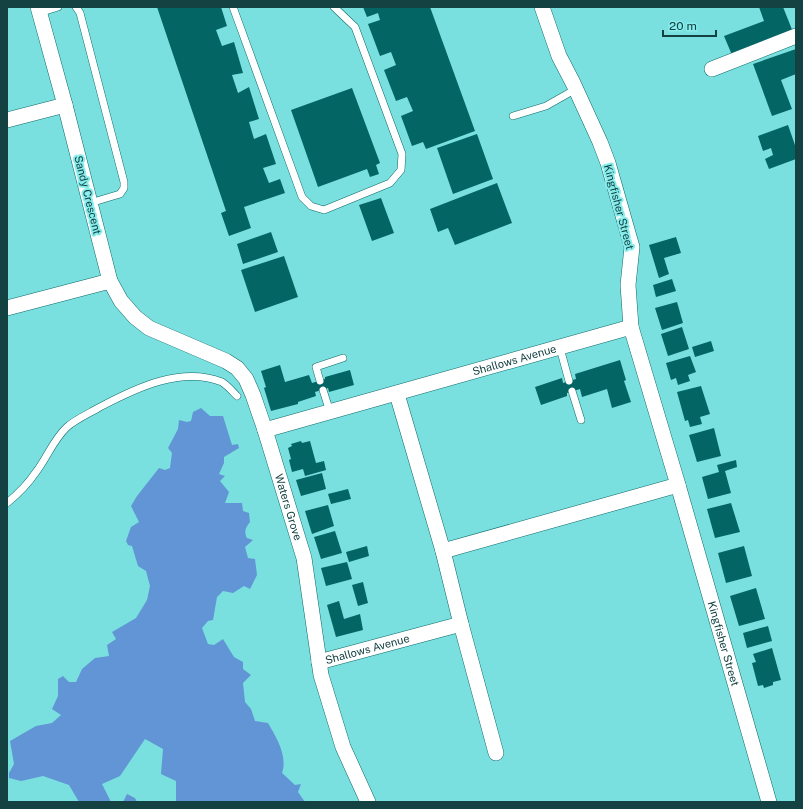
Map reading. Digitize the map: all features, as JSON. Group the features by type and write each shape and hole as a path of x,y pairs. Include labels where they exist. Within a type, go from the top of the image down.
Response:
{"street":[{"name":"Kingfisher Street","path":"542,7 558,56 576,89 600,142 608,164 632,247 628,285 632,327 769,802"},
{"name":"Sandy Crescent","path":"38,10 65,105 110,281"},
{"path":"712,69 796,36"},
{"path":"7,120 65,105"},
{"path":"7,308 110,281"},
{"name":"Waters Grove","path":"110,281 121,301 149,328 226,361 237,368 246,379 265,430 304,558 321,675 343,747 368,802"},
{"name":"Shallows Avenue","path":"265,430 632,327"},
{"path":"397,394 443,551 496,753"},
{"path":"443,551 678,485"},
{"name":"Shallows Avenue","path":"319,662 461,624"}],"lane":[{"path":"38,10 58,7"},
{"path":"76,7 80,13 124,182 124,188 120,194 90,203"},
{"path":"233,7 302,197 311,206 324,210 390,183 401,170 402,154 355,27 334,7"},
{"path":"513,116 546,106 576,89"},
{"path":"560,348 569,381"},
{"path":"320,380 316,367 343,358"},
{"path":"7,503 20,492 36,472 48,451 67,427 94,410 126,393 152,384 180,377 205,378 223,383 237,396"},
{"path":"323,390 330,412"},
{"path":"572,391 581,420"}],"water":[{"path":"201,408 210,416 223,416 232,445 238,444 239,448 224,457 224,463 219,474 225,476 220,481 229,492 225,503 242,503 243,511 249,513 250,522 245,532 247,538 253,540 245,547 248,558 255,559 257,575 250,589 244,586 233,593 223,591 217,597 213,620 208,621 202,628 208,644 214,645 223,639 234,657 243,662 243,669 251,675 243,683 245,702 251,709 255,721 268,723 278,740 282,753 282,773 295,785 301,784 298,792 305,802 176,802 176,781 161,774 163,749 145,739 120,776 102,784 111,802 79,802 69,785 43,776 21,781 9,778 9,773 14,764 10,741 36,726 52,723 61,715 52,709 58,696 58,679 63,676 69,682 76,682 82,669 95,658 109,656 107,645 116,639 112,632 136,618 147,600 150,586 146,571 138,566 132,546 128,545 126,541 131,527 139,522 131,506 159,468 165,470 170,468 172,453 168,448 178,429 179,420 187,422 191,421 193,412"},
{"path":"127,794 135,798 137,802 123,802"}],"building":[{"path":"157,7 221,7 227,26 216,30 222,46 234,42 243,73 232,75 238,93 249,87 259,119 249,122 254,139 266,134 276,164 263,168 269,183 280,179 285,193 244,207 251,228 229,236 221,213 226,211"},
{"path":"363,7 430,7 475,131 426,149 423,142 412,146 401,116 413,111 407,97 396,101 384,70 396,65 391,52 380,56 368,24 380,20 378,13 367,17"},
{"path":"759,7 783,7 793,32 732,55 724,36 764,21"},
{"path":"796,49 796,74 781,80 792,109 772,116 753,64"},
{"path":"352,88 380,163 376,165 379,174 370,177 367,169 318,187 291,110"},
{"path":"788,125 796,148 796,159 769,169 765,159 773,155 771,148 763,151 758,136"},
{"path":"477,134 493,179 453,194 437,148"},
{"path":"497,183 512,223 455,245 448,228 438,232 430,209"},
{"path":"381,198 394,233 372,241 359,205"},
{"path":"271,232 278,252 243,264 237,244"},
{"path":"676,237 681,253 664,258 669,274 659,278 649,245"},
{"path":"284,256 298,297 255,312 241,270"},
{"path":"672,279 676,291 656,297 653,285"},
{"path":"677,302 683,323 662,330 655,308"},
{"path":"682,327 689,349 668,356 661,334"},
{"path":"711,341 714,351 695,357 692,347"},
{"path":"690,356 696,372 688,375 690,381 678,385 676,378 671,380 666,363"},
{"path":"620,360 626,380 624,381 631,402 612,408 607,389 582,397 580,389 567,393 567,396 541,405 535,387 562,378 563,383 576,379 575,374"},
{"path":"280,365 285,382 309,375 312,383 325,379 325,377 350,370 354,385 329,392 328,388 315,392 316,396 298,402 298,404 271,411 264,388 266,387 261,371"},
{"path":"701,386 710,414 700,417 702,424 690,427 688,420 685,421 677,392"},
{"path":"714,428 721,456 697,462 689,435"},
{"path":"301,441 302,443 310,441 316,463 324,461 326,470 305,476 303,469 292,472 288,448 292,446 291,444"},
{"path":"736,460 737,467 725,471 731,493 708,499 702,477 719,472 717,465"},
{"path":"322,473 326,489 301,496 296,480"},
{"path":"348,489 351,499 331,504 328,494"},
{"path":"731,503 740,532 715,538 707,509"},
{"path":"328,505 334,526 312,534 305,511"},
{"path":"335,531 342,553 321,559 314,537"},
{"path":"367,546 369,556 349,562 346,552"},
{"path":"744,546 752,576 726,583 718,553"},
{"path":"347,562 352,579 326,586 321,568"},
{"path":"363,582 368,603 358,606 352,585"},
{"path":"756,588 765,619 739,626 730,596"},
{"path":"339,601 344,619 360,614 363,630 336,637 327,605"},
{"path":"768,626 772,641 747,648 743,633"},
{"path":"772,648 781,680 773,682 773,685 764,688 763,685 758,686 752,663 756,662 753,654"}]}
